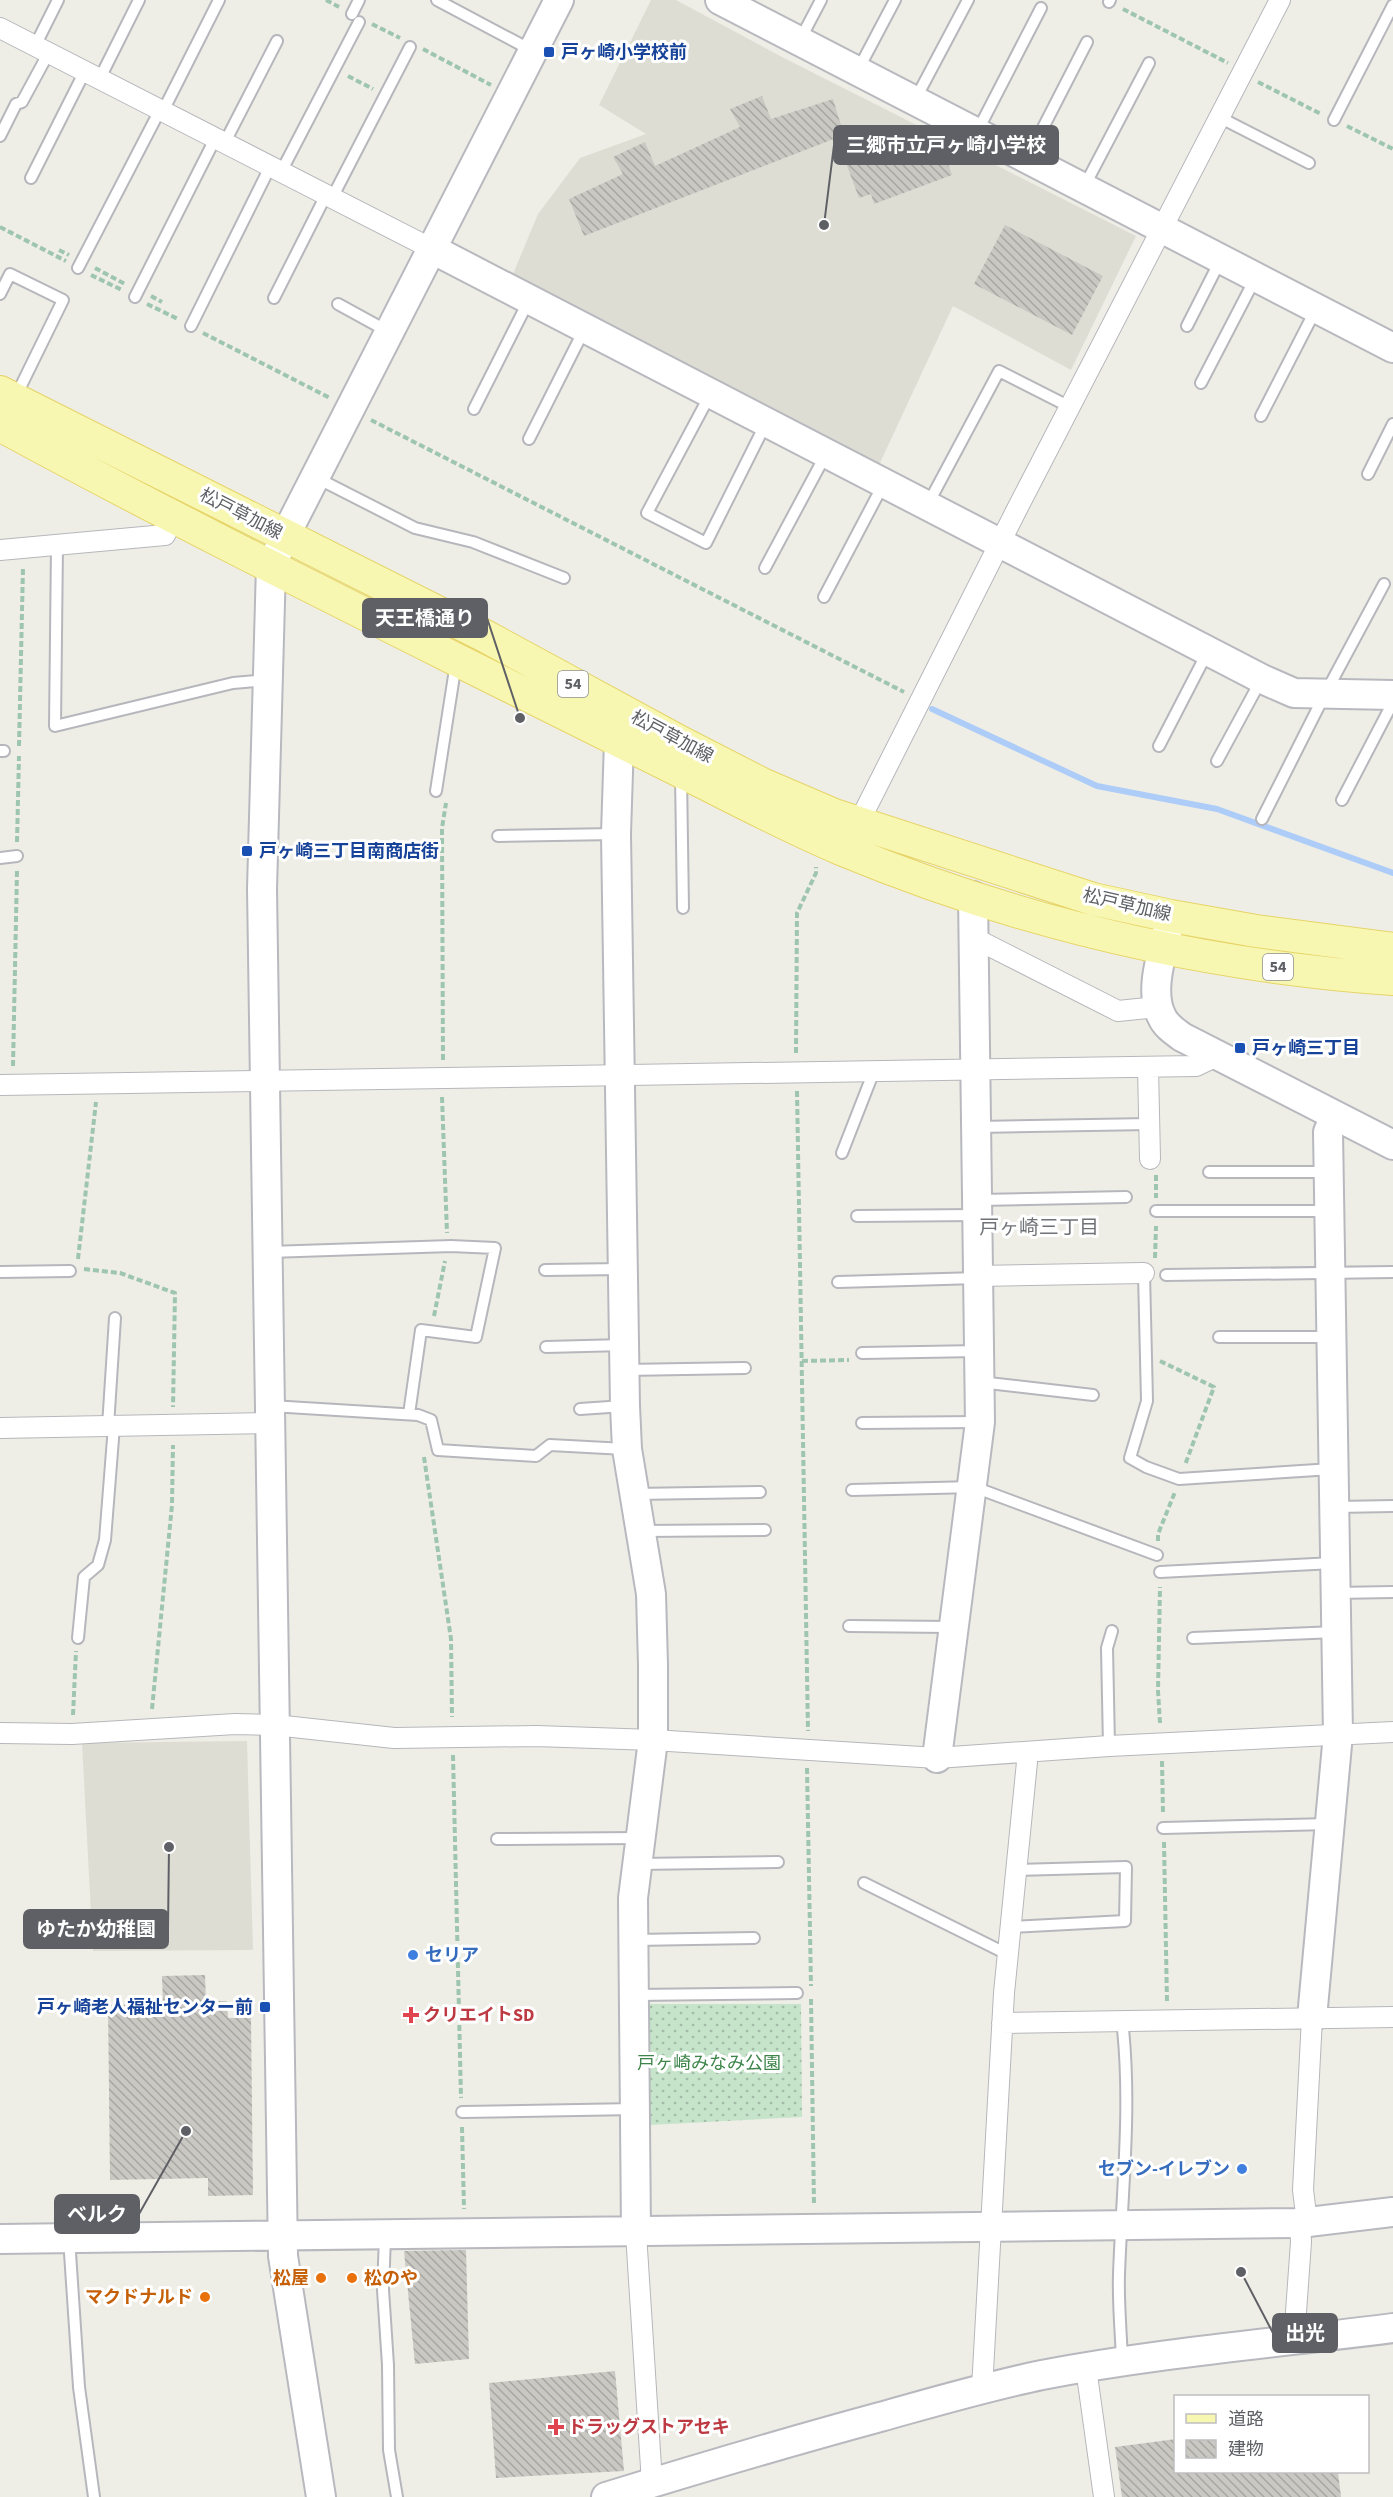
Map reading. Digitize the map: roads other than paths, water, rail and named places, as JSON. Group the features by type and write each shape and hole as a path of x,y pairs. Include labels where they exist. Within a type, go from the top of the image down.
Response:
{"main road":[{"name":"松戸草加線","path":"5,405 174,517 681,772 851,837 973,896 1068,926 1164,949 1257,965 1393,979"},
{"name":"松戸草加線","path":"5,405 285,536 485,636 682,744 764,785 851,837 1093,899 1171,916 1256,931 1393,949"}],"street":[{"path":"321,2497 283,2256 262,889 266,680 271,566 560,0"},
{"path":"720,0 749,10 800,40 1316,309 1391,343"},
{"path":"851,837 1000,541 1219,117 1237,70 1280,0"},
{"path":"0,28 1000,541 1262,679 1294,693 1393,695"},
{"path":"0,550 165,535 174,517"},
{"path":"619,741 616,834 625,1406 627,1449 651,1594 653,1740 633,1898 636,2232 656,2487"},
{"path":"937,1758 974,1487 980,1422 973,896"},
{"path":"1171,916 1158,985 1157,1007 1163,1019 1176,1032 1217,1056 1393,1145"},
{"path":"972,937 1118,1011 1157,1007"},
{"path":"6,1079 99,1084 1148,1067 1196,1066 1217,1056"},
{"path":"1148,1067 1150,1159"},
{"path":"1294,2340 1303,2222 1312,2018 1338,1734 1328,1172 1328,1132 1335,1116"},
{"path":"978,1277 1144,1273"},
{"path":"0,1428 173,1425 271,1415"},
{"path":"0,1733 72,1734 235,1724 275,1725 394,1738 536,1736 653,1740 937,1758 1109,1746 1393,1732"},
{"path":"982,2389 1002,2023 1009,1928 1028,1752"},
{"path":"1002,2023 1393,2017"},
{"path":"0,2239 1303,2222 1393,2212"},
{"path":"606,2497 656,2487 690,2469 982,2389 1122,2362 1393,2328"},
{"path":"1086,2368 1104,2497"}],"lane":[{"path":"0,136 16,104 22,102 58,0"},
{"path":"31,178 139,0"},
{"path":"80,264 219,0"},
{"path":"191,326 275,169 334,69 356,18 359,0"},
{"path":"437,0 533,52"},
{"path":"800,40 821,0"},
{"path":"858,70 895,0"},
{"path":"915,100 968,0"},
{"path":"1334,120 1393,5"},
{"path":"976,132 1041,8"},
{"path":"137,294 219,141 277,41"},
{"path":"1028,158 1087,42"},
{"path":"274,298 410,47"},
{"path":"1084,187 1149,63"},
{"path":"1219,117 1309,163"},
{"path":"1187,326 1221,259"},
{"path":"0,294 10,274 63,300 5,405"},
{"path":"1201,383 1256,277"},
{"path":"474,409 529,300"},
{"path":"338,304 389,333"},
{"path":"1262,416 1316,309"},
{"path":"529,439 585,328"},
{"path":"928,505 999,372 1070,407"},
{"path":"711,393 647,513 706,543 766,422"},
{"path":"1368,474 1393,424"},
{"path":"765,568 826,453"},
{"path":"315,477 415,528 473,542 564,578"},
{"path":"824,597 885,483"},
{"path":"57,545 55,726 233,683 266,680"},
{"path":"1262,819 1384,584"},
{"path":"1159,746 1208,650"},
{"path":"435,791 457,660"},
{"path":"1217,761 1262,679"},
{"path":"1342,800 1393,702"},
{"path":"681,772 683,908"},
{"path":"498,836 616,834"},
{"path":"0,858 17,856"},
{"path":"842,1153 874,1071"},
{"path":"975,1127 1150,1124"},
{"path":"1209,1172 1328,1172"},
{"path":"857,1216 1126,1197"},
{"path":"1156,1211 1329,1211"},
{"path":"268,1252 451,1246 495,1248 476,1337 421,1330 408,1414"},
{"path":"545,1270 623,1269"},
{"path":"0,1272 70,1271"},
{"path":"1166,1275 1393,1272"},
{"path":"1144,1273 1147,1401 1130,1458 1146,1467 1179,1479 1333,1469"},
{"path":"838,1282 978,1277"},
{"path":"78,1638 84,1576 98,1565 105,1540 115,1318"},
{"path":"1219,1337 1331,1337"},
{"path":"546,1347 624,1358 745,1368"},
{"path":"862,1353 978,1351"},
{"path":"979,1382 1093,1395"},
{"path":"580,1409 625,1406"},
{"path":"271,1415 418,1414 431,1420 438,1450 536,1456 550,1446 627,1449"},
{"path":"862,1423 980,1422"},
{"path":"852,1490 974,1487 1157,1555"},
{"path":"635,1494 760,1492"},
{"path":"1333,1507 1393,1506"},
{"path":"640,1531 765,1530"},
{"path":"1160,1572 1334,1563"},
{"path":"1335,1593 1393,1592"},
{"path":"849,1626 954,1628"},
{"path":"1109,1746 1107,1648 1112,1631"},
{"path":"1193,1638 1336,1632"},
{"path":"1163,1828 1330,1824"},
{"path":"497,1839 778,1862"},
{"path":"1009,1928 1125,1921 1126,1867 1015,1870"},
{"path":"864,1883 1007,1954"},
{"path":"633,1940 754,1938"},
{"path":"634,1995 797,1993"},
{"path":"1122,2020 1125,2080 1119,2276 1122,2362"},
{"path":"462,2112 635,2109"},
{"path":"385,2233 383,2290 388,2365 389,2450 397,2497"},
{"path":"69,2238 79,2387 93,2497"}],"waterway":[{"path":"932,709 1097,786 1217,809 1393,873"}],"place":[{"name":"戸ヶ崎小学校前","path":"549,52"},
{"name":"三郷市立戸ヶ崎小学校","path":"824,225"},
{"name":"天王橋通り","path":"520,718"},
{"name":"戸ヶ崎三丁目南商店街","path":"247,851"},
{"name":"戸ヶ崎三丁目","path":"1240,1048"},
{"name":"ゆたか幼稚園","path":"169,1847"},
{"name":"セリア","path":"413,1955"},
{"name":"戸ヶ崎老人福祉センター前","path":"265,2007"},
{"name":"クリエイトSD","path":"411,2015"},
{"name":"ベルク","path":"186,2131"},
{"name":"セブン-イレブン","path":"1242,2169"},
{"name":"出光","path":"1241,2272"},
{"name":"松屋","path":"321,2278"},
{"name":"松のや","path":"352,2278"},
{"name":"マクドナルド","path":"205,2297"},
{"name":"ドラッグストアセキ","path":"556,2427"}],"district":[{"name":"戸ヶ崎三丁目","path":"1039,1228"}],"park label":[{"name":"戸ヶ崎みなみ公園","path":"709,2063"}]}
